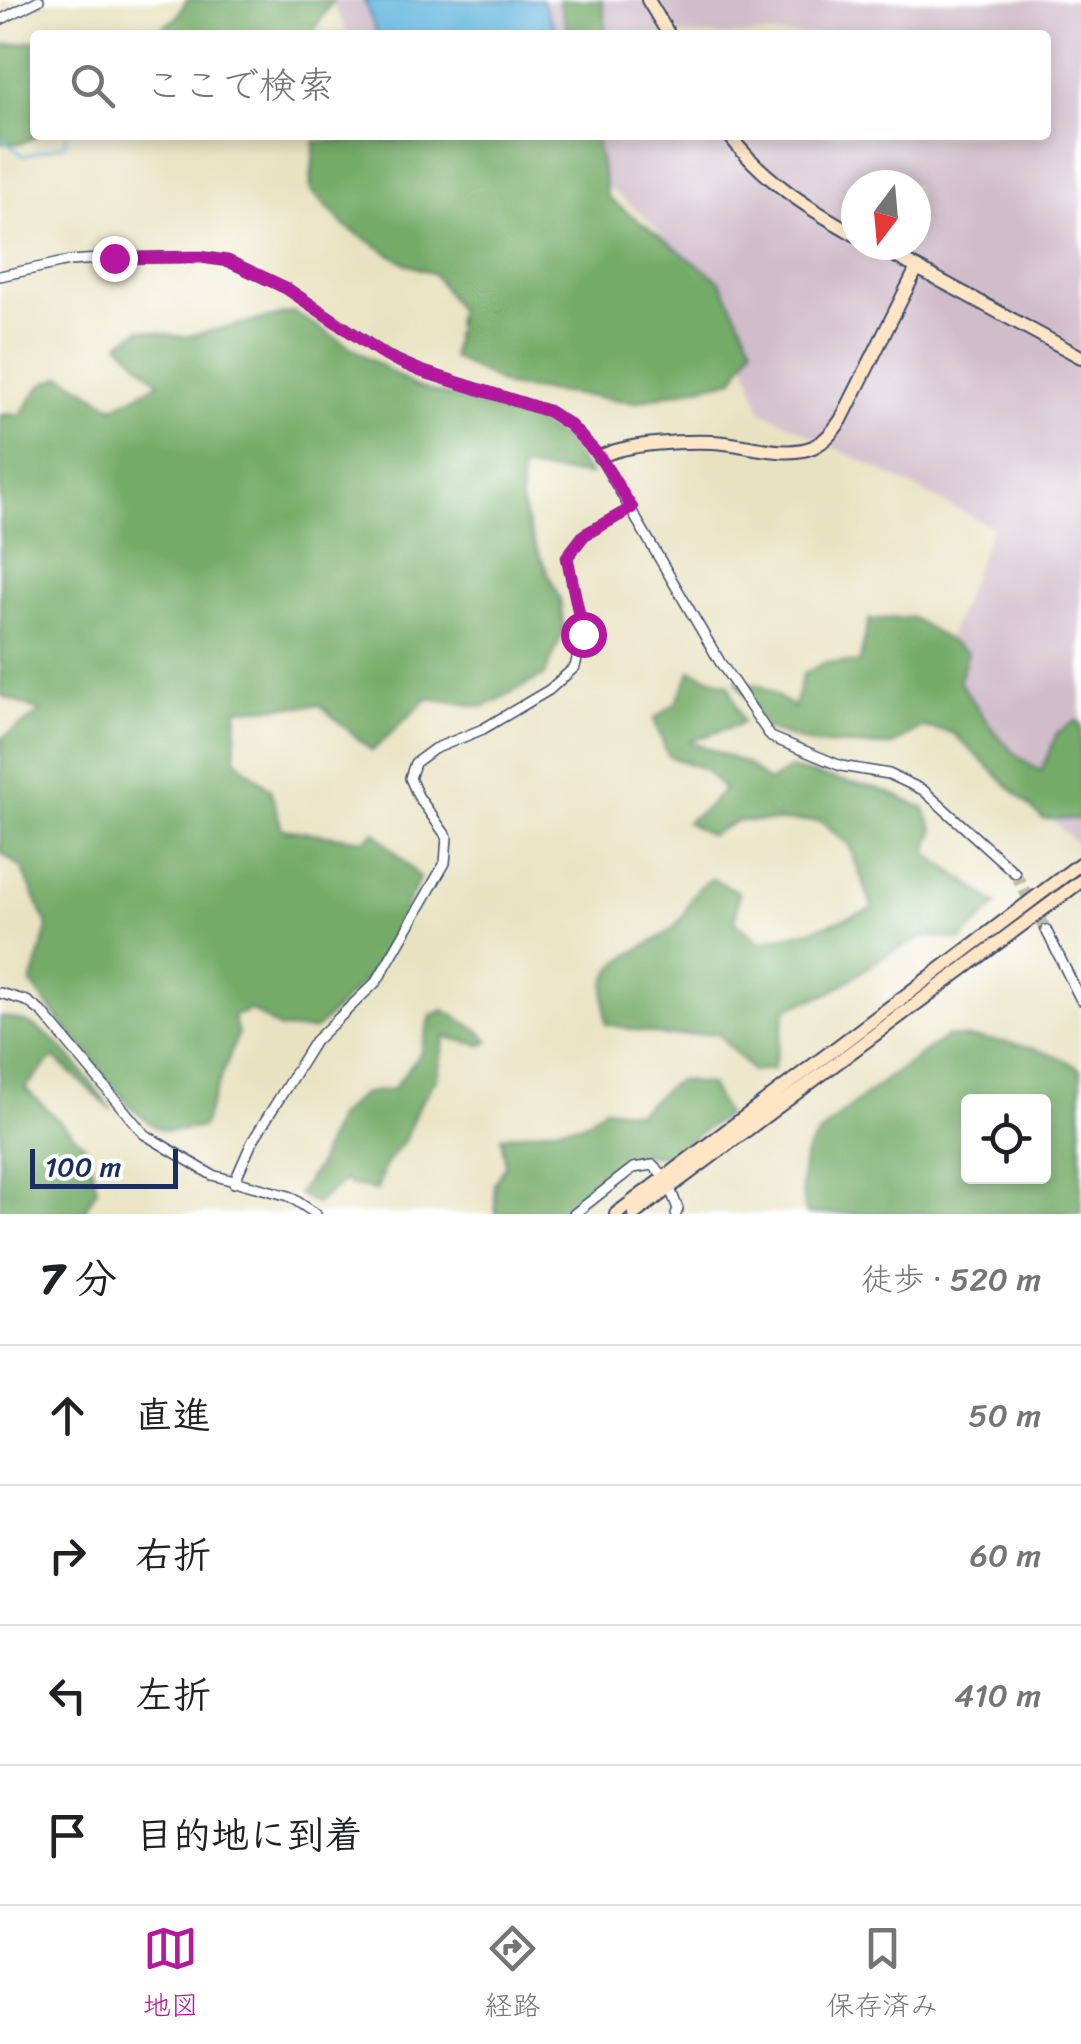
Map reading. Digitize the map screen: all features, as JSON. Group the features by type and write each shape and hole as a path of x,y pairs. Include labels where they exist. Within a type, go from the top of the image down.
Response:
{"street":[{"path":"0,20 39,0"},
{"path":"648,0 665,30"},
{"path":"734,140 783,190 841,226"},
{"path":"0,276 69,261 114,258 200,257 228,261 286,288 386,356 548,411 570,425 600,457 720,662 771,738 841,766 889,774 923,790 1015,874"},
{"path":"902,260 1081,358"},
{"path":"600,457 615,449 712,442 782,450 810,448 828,437 840,420 917,268"},
{"path":"234,1183 252,1142 315,1042 377,982 445,863 447,837 410,778 414,762 434,749 482,730 549,690 575,667 583,634 567,557 584,535 632,508"},
{"path":"634,1214 667,1182 1081,863"},
{"path":"616,1214 667,1182 1081,881"},
{"path":"1046,930 1081,1000"},
{"path":"0,993 27,1001 43,1012 73,1053 144,1134 212,1176 289,1196 316,1214"},
{"path":"574,1214 633,1168 653,1165 667,1182 678,1210 676,1214"}],"shaded area":[{"path":"330,0 1081,0 1081,839 1075,843 927,691 992,527 761,410 723,294 643,216 552,140 1051,140 1051,30 346,30"}],"green space":[{"path":"187,0 333,0 314,30 158,30 176,18"},
{"path":"559,0 602,0 606,30 567,30"},
{"path":"30,42 30,139 20,144 0,143 0,46"},
{"path":"596,140 608,198 720,281 753,346 734,379 635,402 507,386 452,357 458,310 434,274 405,263 346,227 310,189 315,141"},
{"path":"294,312 414,386 526,418 563,438 590,475 521,469 521,503 534,543 560,599 564,630 545,675 484,707 428,698 372,751 320,705 237,709 235,759 270,789 282,829 364,840 375,832 420,878 373,972 315,1030 280,1029 251,1010 233,1016 238,1034 202,1127 167,1131 148,1122 113,1088 31,984 48,927 22,868 0,852 1,739 41,712 0,695 0,415 21,414 42,384 63,376 114,407 159,383 119,343 141,329 184,337"},
{"path":"911,617 968,653 959,681 995,732 1028,763 1041,771 1057,733 1076,721 1081,723 1081,819 1043,819 953,733 923,727 891,746 812,744 767,729 736,681 761,686 794,707 803,674 826,662 859,663 869,620"},
{"path":"691,671 729,685 743,723 690,741 747,764 768,782 790,769 883,790 924,808 934,830 927,853 997,905 961,940 926,936 884,956 830,993 787,1008 773,1069 752,1071 717,1033 667,1036 606,1024 604,990 609,974 625,958 675,926 693,895 712,879 739,892 735,922 760,942 873,909 849,845 820,821 737,821 710,835 686,822 724,790 704,769 668,756 654,719 676,703"},
{"path":"444,1010 489,1041 481,1045 445,1037 437,1077 417,1109 404,1141 385,1165 377,1190 350,1185 346,1179 316,1204 298,1194 317,1167 336,1118 362,1094 393,1089 420,1054 431,1016"},
{"path":"0,1017 35,1027 50,1038 112,1110 54,1057 25,1088 86,1147 97,1188 83,1214 0,1214"},
{"path":"948,1036 1033,1048 1081,1069 1081,1214 806,1214 802,1175 807,1152 829,1125"},
{"path":"677,1080 710,1085 726,1115 666,1156 639,1154 618,1165 583,1199 559,1214 496,1214 494,1184 506,1165 501,1137 585,1123 604,1108 638,1112"}],"water":[{"path":"364,0 542,0 556,30 375,30"}],"waterway":[{"path":"0,138 24,156 65,144 65,140"}],"tunnel":[{"path":"1015,873 1046,930"}],"route":[{"path":"114,258 200,257 228,261 286,288 386,356 548,411 570,425 600,457 632,508 584,535 567,557 583,634"}]}
